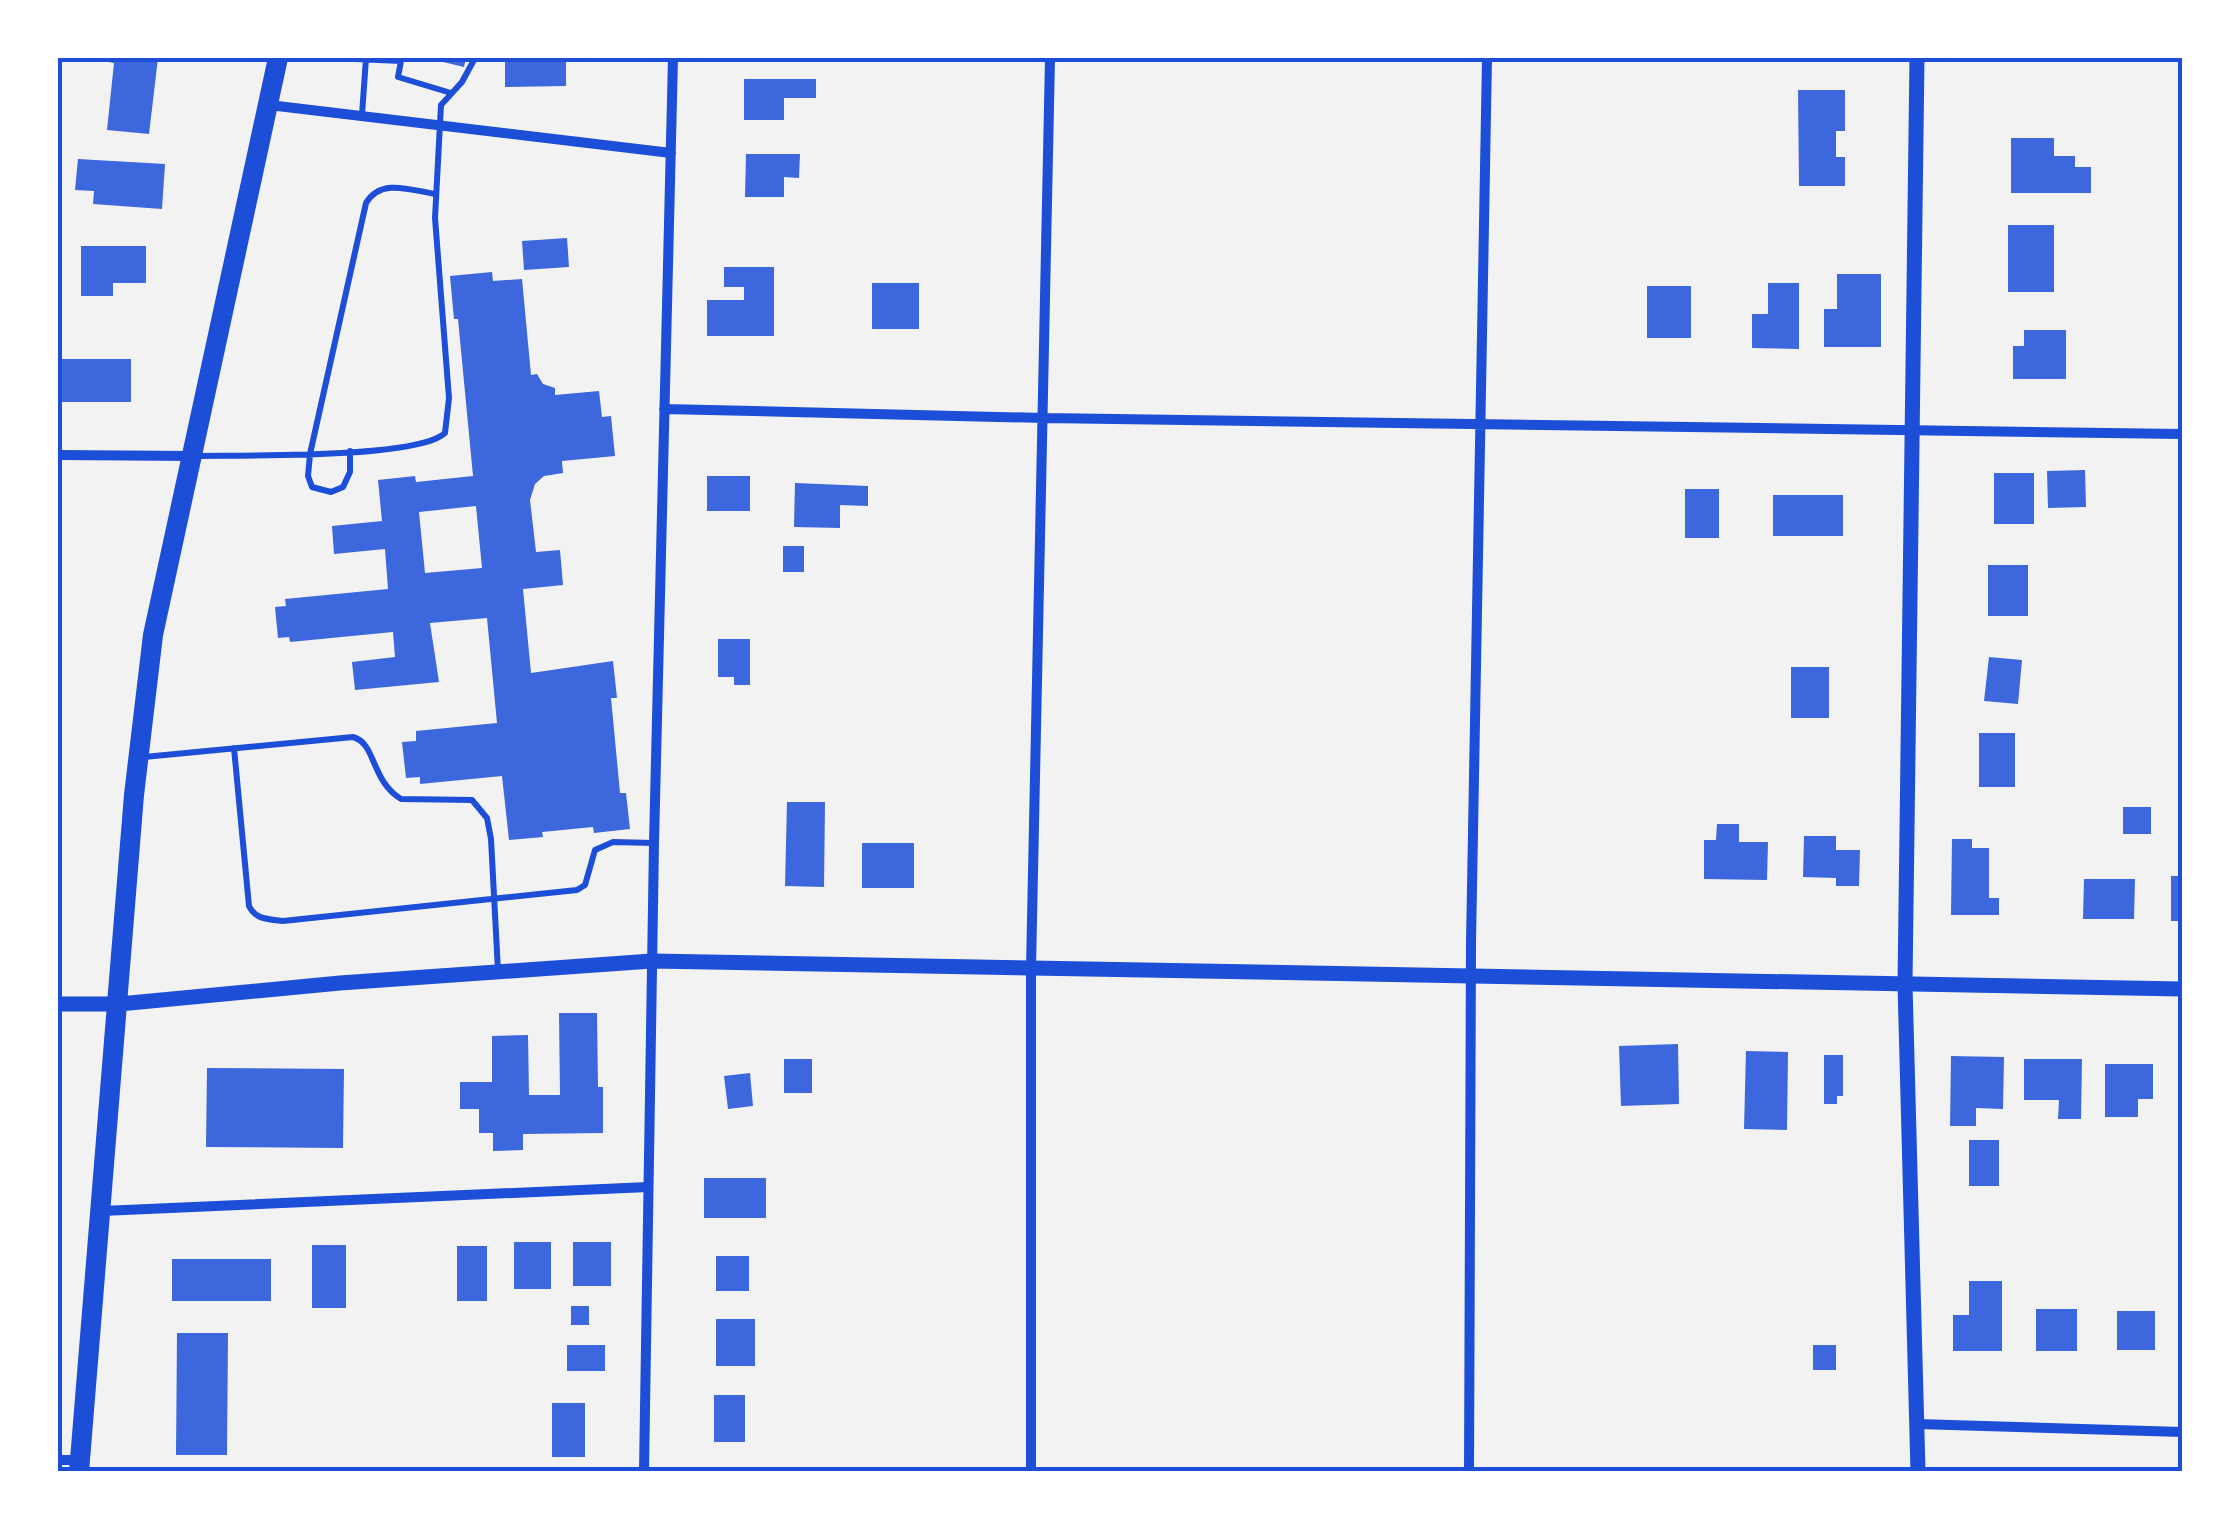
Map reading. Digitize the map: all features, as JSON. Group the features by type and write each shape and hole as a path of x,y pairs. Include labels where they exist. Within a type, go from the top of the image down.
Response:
{"main road":[{"path":"80,1466 138,758 153,635 278,58"}],"street":[{"path":"644,1472 672,58"},
{"path":"1030,1472 1032,968 1050,58"},
{"path":"1468,1472 1470,974 1487,58"},
{"path":"1917,58 1905,984 1918,1472"},
{"path":"268,104 671,153"},
{"path":"664,409 2182,434"},
{"path":"58,455 193,456"},
{"path":"58,1004 118,1004 652,960 2182,989"},
{"path":"102,1211 648,1187"},
{"path":"1917,1424 2182,1432"},
{"path":"58,1460 80,1466"}],"lane":[{"path":"332,58 402,59 398,76 451,94"},
{"path":"362,117 365,58"},
{"path":"193,456 361,450 432,442 445,433 448,398 435,194 441,104 462,82 475,58"},
{"path":"350,451 348,479 343,487 331,492 312,487 308,476 310,454 366,203 372,193 385,187 435,194"},
{"path":"138,758 354,737 368,746 380,782 401,800 472,800 488,818 498,971"},
{"path":"234,748 249,906 259,918 282,921 577,890 585,885 595,850 603,845 654,842"}],"building":[{"path":"86,58 158,58 149,134 107,130 114,63"},
{"path":"426,58 466,58 464,67"},
{"path":"505,58 566,58 566,86 505,87"},
{"path":"744,79 816,79 816,98 784,98 784,120 744,120"},
{"path":"1798,90 1845,90 1845,131 1836,131 1836,157 1845,157 1845,186 1799,186"},
{"path":"2011,138 2054,138 2054,156 2075,156 2075,167 2091,167 2091,193 2011,193"},
{"path":"746,154 800,154 799,178 784,177 784,197 745,197"},
{"path":"78,159 165,164 162,209 93,204 94,191 75,190"},
{"path":"2008,225 2054,225 2054,292 2008,292"},
{"path":"567,238 569,267 524,270 522,241"},
{"path":"81,246 146,246 146,283 113,283 113,296 81,296"},
{"path":"724,267 774,267 774,336 707,336 707,300 744,300 744,287 724,287"},
{"path":"492,272 493,281 522,279 531,375 537,374 543,384 555,388 555,395 599,391 602,417 611,416 615,456 562,461 563,473 544,476 535,484 530,500 536,552 560,550 563,585 523,589 531,673 613,661 617,698 611,698 620,793 626,793 630,829 594,833 593,827 509,840 502,776 420,784 420,777 406,778 402,742 416,741 416,731 497,723 487,618 430,623 439,682 355,690 352,662 395,657 393,632 290,642 289,637 278,638 275,607 286,606 285,599 388,589 385,549 334,554 332,526 382,521 378,480 415,476 416,482 473,476 458,319 454,319 450,276","holes":["476,506 482,568 425,573 419,512"]},
{"path":"1837,274 1881,274 1881,347 1824,347 1824,309 1837,309"},
{"path":"872,283 919,283 919,329 872,329"},
{"path":"1768,283 1799,283 1799,349 1752,348 1752,314 1768,314"},
{"path":"1647,286 1691,286 1691,338 1647,338"},
{"path":"2024,330 2066,330 2066,379 2013,379 2013,346 2024,346"},
{"path":"61,359 131,359 131,402 61,402"},
{"path":"2085,470 2086,507 2048,508 2047,471"},
{"path":"1994,473 2034,473 2034,524 1994,524"},
{"path":"707,476 750,476 750,511 707,511"},
{"path":"795,483 868,486 868,506 840,505 840,528 794,527"},
{"path":"1685,489 1719,489 1719,538 1685,538"},
{"path":"1773,495 1843,495 1843,536 1773,536"},
{"path":"783,546 804,546 804,572 783,572"},
{"path":"1988,565 2028,565 2028,616 1988,616"},
{"path":"718,639 750,639 750,685 734,685 734,677 718,677"},
{"path":"1989,657 2022,660 2018,704 1984,701"},
{"path":"1791,667 1829,667 1829,718 1791,718"},
{"path":"1979,733 2015,733 2015,787 1979,787"},
{"path":"787,802 825,802 824,887 785,886"},
{"path":"2123,807 2151,807 2151,834 2123,834"},
{"path":"1717,824 1739,824 1739,842 1768,842 1767,880 1704,879 1704,840 1716,840"},
{"path":"1804,836 1836,836 1836,850 1860,850 1859,886 1836,886 1836,878 1803,877"},
{"path":"1952,839 1972,839 1972,848 1989,848 1989,898 1999,898 1999,915 1951,915"},
{"path":"862,843 914,843 914,888 862,888"},
{"path":"2171,876 2182,876 2182,921 2171,921"},
{"path":"2084,879 2135,879 2134,919 2083,919"},
{"path":"559,1013 597,1013 603,1133 523,1134 523,1150 493,1151 493,1133 479,1133 479,1109 460,1109 460,1082 492,1082 492,1036 528,1035 529,1095 560,1095"},
{"path":"1678,1044 1679,1104 1621,1106 1619,1046"},
{"path":"1746,1051 1788,1052 1787,1130 1744,1129"},
{"path":"1824,1055 1843,1055 1843,1096 1837,1096 1837,1104 1824,1104"},
{"path":"1951,1056 2004,1057 2003,1109 1976,1108 1976,1126 1950,1126"},
{"path":"784,1059 812,1059 812,1093 784,1093"},
{"path":"2024,1059 2082,1059 2081,1119 2058,1119 2059,1100 2024,1100"},
{"path":"2105,1064 2153,1064 2153,1099 2138,1099 2138,1117 2105,1117"},
{"path":"207,1068 344,1069 343,1148 206,1147"},
{"path":"750,1073 753,1106 728,1109 724,1076"},
{"path":"1969,1140 1999,1140 1999,1186 1969,1186"},
{"path":"704,1178 766,1178 766,1218 704,1218"},
{"path":"514,1242 551,1242 551,1289 514,1289"},
{"path":"573,1242 611,1242 611,1286 573,1286"},
{"path":"312,1245 346,1245 346,1308 312,1308"},
{"path":"457,1246 487,1246 487,1301 457,1301"},
{"path":"716,1256 749,1256 749,1291 716,1291"},
{"path":"172,1259 271,1259 271,1301 172,1301"},
{"path":"1969,1281 2002,1281 2002,1351 1953,1351 1953,1315 1969,1315"},
{"path":"571,1306 589,1306 589,1325 571,1325"},
{"path":"2036,1309 2077,1309 2077,1351 2036,1351"},
{"path":"2117,1311 2155,1311 2155,1350 2117,1350"},
{"path":"716,1319 755,1319 755,1366 716,1366"},
{"path":"177,1333 228,1333 227,1455 176,1455"},
{"path":"567,1345 605,1345 605,1371 567,1371"},
{"path":"1813,1345 1836,1345 1836,1370 1813,1370"},
{"path":"714,1395 745,1395 745,1442 714,1442"},
{"path":"552,1403 585,1403 585,1457 552,1457"},
{"path":"709,1467 740,1467 740,1472 709,1472"}]}
